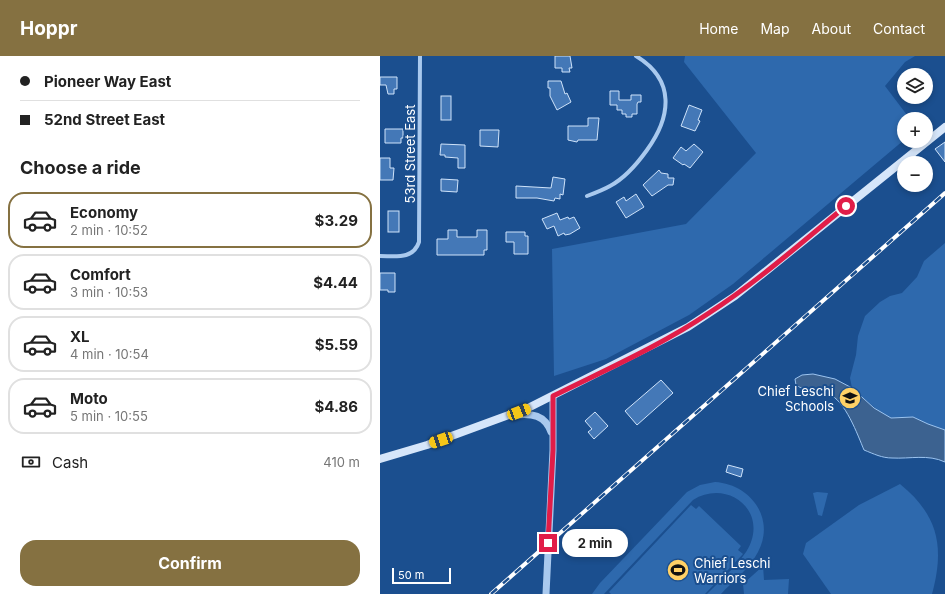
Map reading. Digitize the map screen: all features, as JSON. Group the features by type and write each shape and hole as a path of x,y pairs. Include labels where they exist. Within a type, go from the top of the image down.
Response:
{"main road":[{"path":"380,459 427,445 510,415 553,396 659,343 710,313 734,296 945,127"}],"street":[{"name":"53rd Street East","path":"380,256 404,256 414,251 419,242 420,56"},
{"path":"587,196 610,186 632,168 640,160 660,130 666,108 661,80 654,70 636,56"},
{"path":"546,594 553,396"},
{"path":"510,415 525,414 539,416 546,422 552,435"}],"shaded area":[{"path":"685,56 915,56 905,62 900,68 897,68 897,72 885,86 897,104 905,112 897,112 897,146 733,284 689,315 606,359 554,376 552,249 686,224 756,153 684,62"},
{"path":"945,243 945,430 913,417 891,418 882,414 852,388 850,378 856,355 858,336 865,316 880,302 890,296 902,293 917,277 924,261"},
{"path":"813,374 835,379 852,388 874,408 891,418 913,417 945,430 945,462 926,457 888,458 878,456 864,450 845,410 834,397 828,394 804,389 796,385 795,379 802,375"},
{"path":"715,482 728,484 749,496 762,515 764,527 763,539 755,558 721,594 707,594 744,555 751,542 754,529 752,517 747,508 738,500 728,495 717,493 705,495 693,500 604,594 592,594 600,583 687,492 700,485"},
{"path":"900,484 923,508 935,533 938,546 938,561 932,594 831,594 803,554 806,543 859,505"},
{"path":"813,493 828,493 822,516 818,515"},
{"name":"Chief Leschi Warriors","path":"691,505 696,509 699,506 741,546 738,550 743,554 705,594 611,594 609,592"},
{"path":"763,566 764,580 789,579 788,594 744,594 743,584"}],"building":[{"path":"555,56 570,56 572,68 569,68 570,72 562,72 562,68 555,68"},
{"path":"380,77 397,77 397,89 394,89 394,94 388,94 386,85 380,85"},
{"path":"548,81 561,81 565,94 567,93 571,102 557,110 550,96"},
{"path":"610,91 619,91 619,100 631,100 631,95 641,95 641,102 638,102 637,104 637,114 632,114 632,117 626,117 626,114 622,114 622,110 617,110 617,105 610,105"},
{"path":"441,96 451,96 451,120 441,120"},
{"path":"689,105 702,110 698,120 700,121 695,131 681,126"},
{"path":"588,118 599,118 597,140 578,140 577,142 568,140 568,126 588,126"},
{"path":"385,129 403,129 403,138 401,138 401,143 385,143"},
{"path":"480,130 499,130 498,147 480,146"},
{"path":"945,142 945,162 935,149"},
{"path":"441,144 465,145 465,168 458,168 458,158 440,155"},
{"path":"694,144 703,152 690,168 673,158 681,147 686,151"},
{"path":"380,158 390,158 390,168 394,168 393,180 380,180"},
{"path":"659,170 661,173 668,174 668,178 674,178 673,185 668,185 652,196 643,185"},
{"path":"553,177 565,179 563,195 560,194 560,199 555,198 554,201 537,198 516,198 516,186 551,188"},
{"path":"441,179 458,180 457,192 441,191"},
{"path":"636,194 644,207 626,218 616,202 624,197 626,201"},
{"path":"388,211 399,211 399,232 388,232"},
{"path":"557,213 560,220 568,217 569,219 574,217 580,228 570,234 565,235 564,233 558,236 554,226 547,229 542,219"},
{"path":"448,230 457,230 457,237 477,237 477,230 487,230 487,250 484,250 484,255 437,255 437,239 448,239"},
{"path":"506,232 525,232 525,236 528,236 528,254 514,254 514,242 506,242"},
{"path":"380,273 395,273 395,292 380,290"},
{"path":"661,380 673,393 637,425 625,411"},
{"path":"595,412 608,426 594,439 588,432 592,429 585,421"},
{"path":"728,465 743,469 741,477 726,472"}],"railway":[{"path":"491,594 945,193"}],"place":[{"name":"Chief Leschi Schools","path":"850,398"},
{"name":"Chief Leschi Warriors","path":"678,570"}],"route":[{"path":"548,543 553,450 553,396 659,343 710,313 734,296 846,206"}]}
